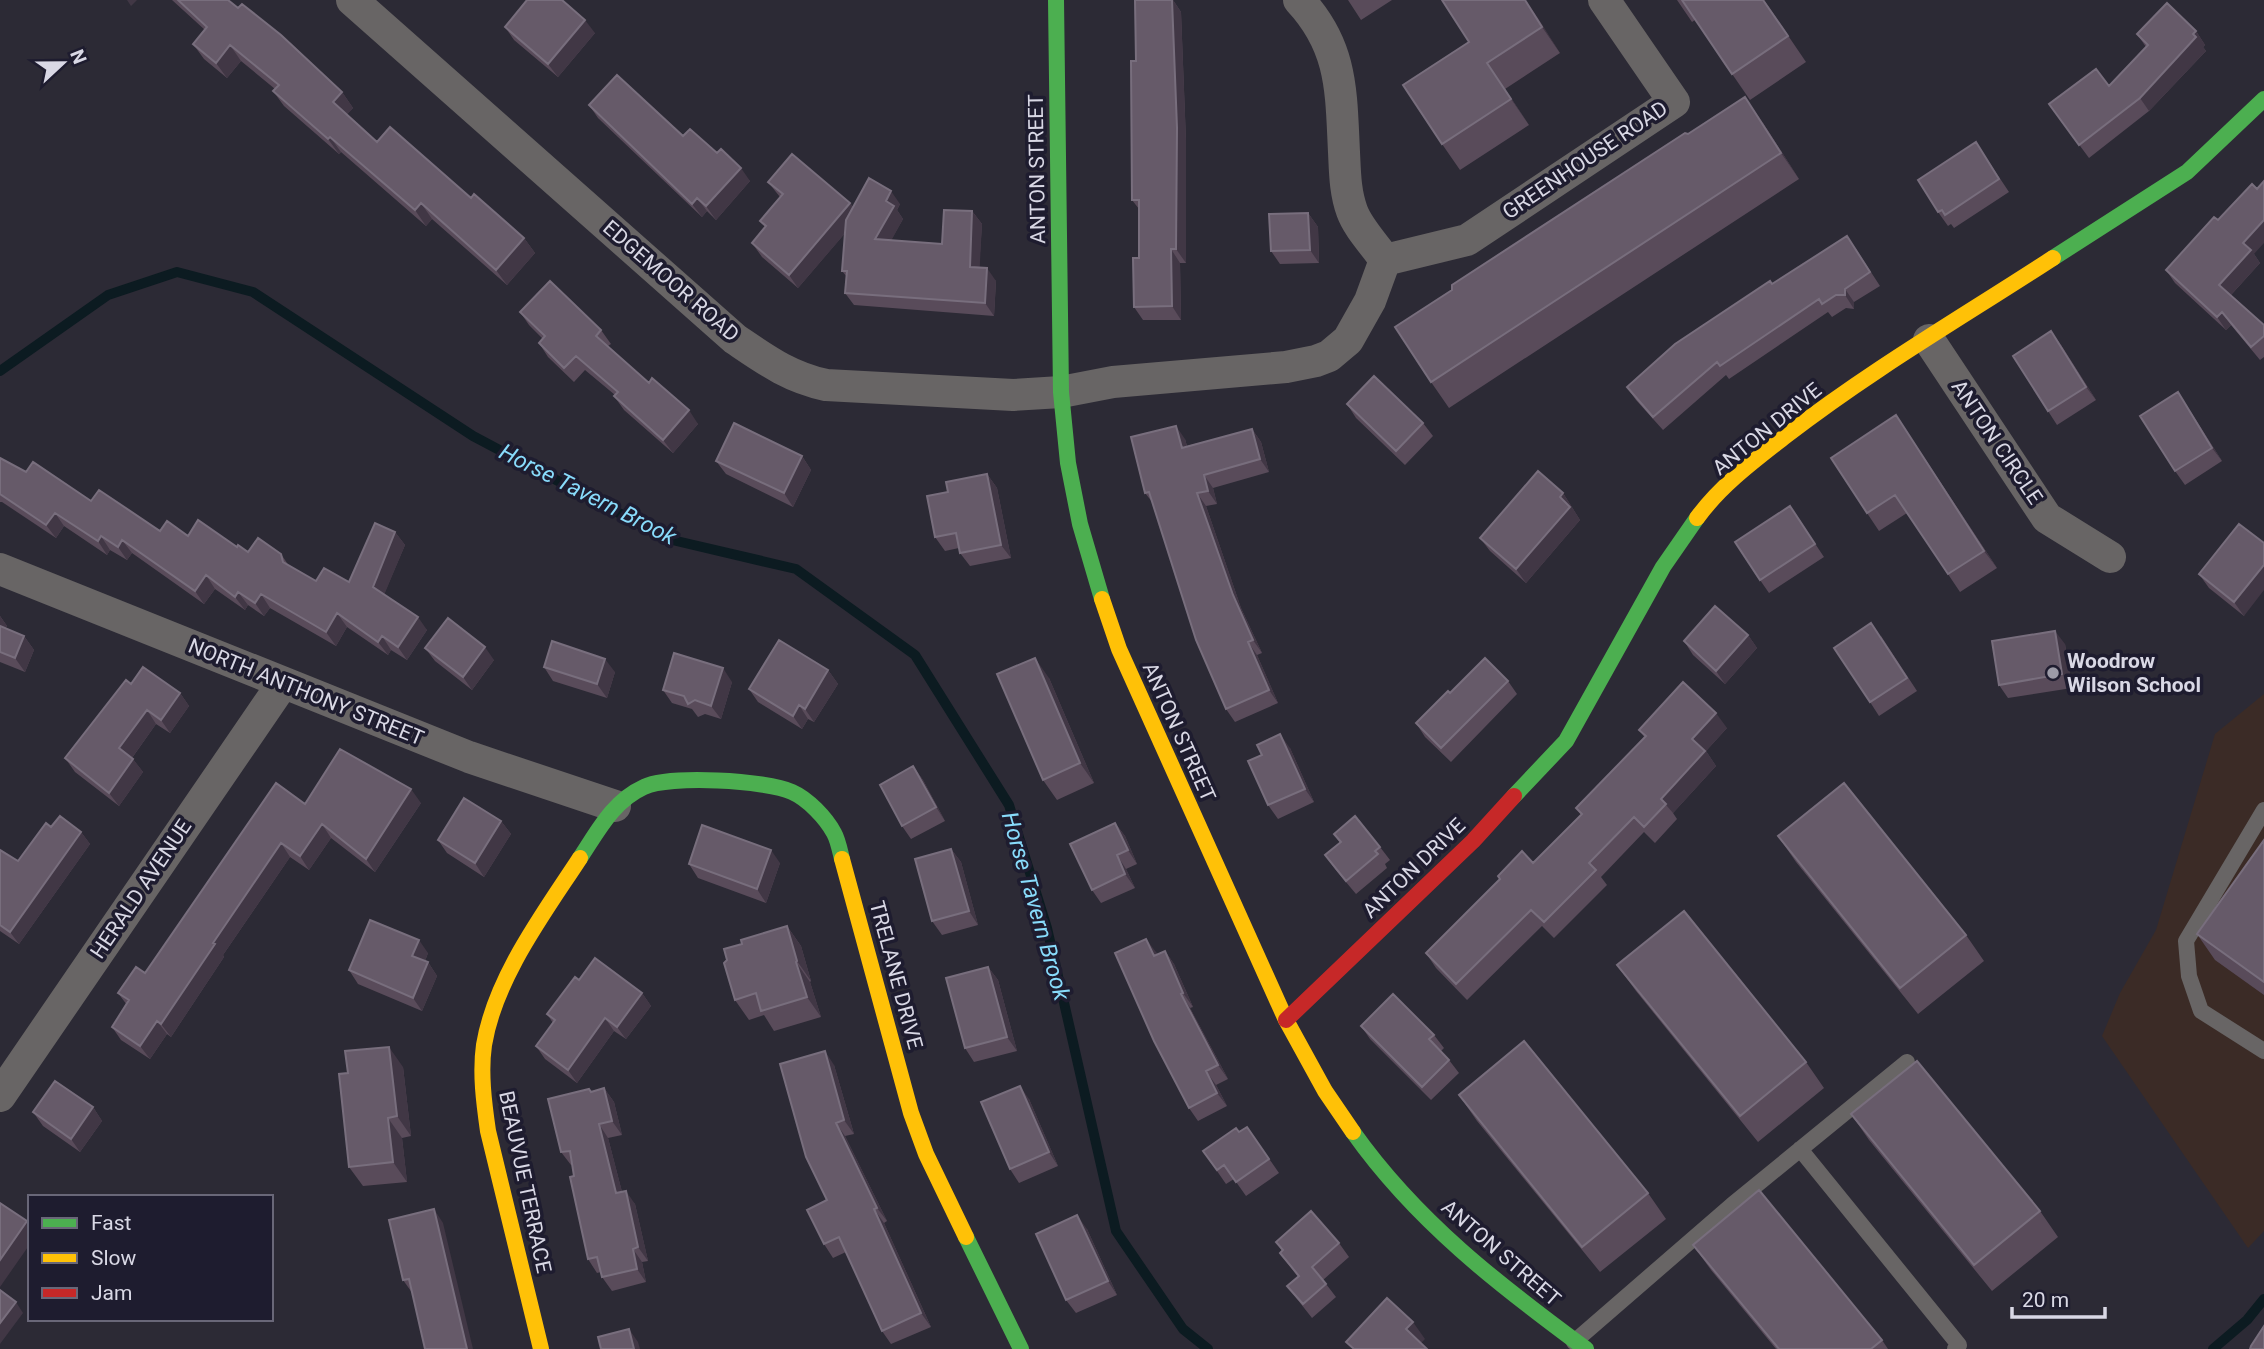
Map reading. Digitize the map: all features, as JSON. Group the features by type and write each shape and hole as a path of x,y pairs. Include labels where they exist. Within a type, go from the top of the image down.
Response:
{"street":[{"name":"EDGEMOOR ROAD","path":"352,0 735,338 780,370 806,381 826,385 1013,395 1060,392"},
{"name":"ANTON STREET","path":"1056,0 1060,392 1068,463 1080,524 1119,649 1286,1020 1325,1091 1367,1151 1435,1228 1508,1292 1580,1346"},
{"path":"1060,392 1112,382 1286,367 1329,356 1348,340 1370,301 1385,260 1353,214 1346,191 1341,86 1335,60 1315,20 1299,0"},
{"name":"GREENHOUSE ROAD","path":"1385,260 1467,240 1674,102 1604,0"},
{"name":"ANTON DRIVE","path":"1286,1020 1473,841 1566,741 1663,567 1699,514 1742,470 1864,380 2187,172 2264,99"},
{"name":"ANTON CIRCLE","path":"1929,340 2048,518 2110,557"},
{"name":"NORTH ANTHONY STREET","path":"0,569 469,757 615,806"},
{"name":"HERALD AVENUE","path":"0,1096 283,683"},
{"name":"TRELANE DRIVE","path":"615,806 645,786 683,779 767,785 793,792 815,809 834,834 845,864 911,1113 926,1154 1021,1349"},
{"name":"BEAUVUE TERRACE","path":"541,1349 488,1130 483,1098 484,1046 493,1011 511,971 541,918 615,806"}],"lane":[{"path":"2264,810 2186,941 2189,976 2201,1011 2264,1051"},
{"path":"1580,1346 1800,1149 1907,1062"},
{"path":"1800,1149 1959,1345 1955,1349"}],"shaded area":[{"path":"2264,694 2264,1231 2248,1248 2102,1036 2120,993 2156,930 2215,734"}],"building":[{"path":"178,0 228,0 238,8 242,4 281,35 342,92 333,102 377,142 390,127 471,198 474,194 524,238 496,270 421,203 415,210 330,137 328,139 273,91 279,85 230,45 216,63 193,44 207,27"},
{"path":"527,0 562,0 585,20 548,64 505,27"},
{"path":"1135,0 1172,0 1177,128 1176,249 1171,249 1172,306 1134,307 1133,258 1139,258 1139,200 1132,200 1131,61 1136,61"},
{"path":"1442,0 1525,0 1542,27 1487,63 1511,99 1442,144 1403,85 1469,42"},
{"path":"1682,0 1763,0 1788,36 1732,74"},
{"path":"2167,3 2196,31 2193,34 2196,37 2140,98 2079,145 2049,104 2096,69 2109,86 2148,45 2137,34"},
{"path":"617,75 683,136 690,129 717,153 721,149 741,168 706,206 697,198 692,204 589,105"},
{"path":"1745,97 1781,153 1431,382 1395,327 1452,290 1452,285 1685,133 1688,134"},
{"path":"1976,142 1999,179 1945,215 1942,210 1938,212 1918,180"},
{"path":"792,154 850,203 789,275 752,243 766,226 760,221 783,194 768,182"},
{"path":"869,178 891,191 886,201 894,206 875,239 942,244 944,210 972,211 970,267 987,268 985,303 845,293 847,271 842,271 846,220"},
{"path":"2264,181 2264,220 2243,243 2251,250 2219,285 2264,325 2264,336 2251,347 2222,312 2217,317 2166,270 2214,217 2218,220 2252,184 2257,189"},
{"path":"1308,213 1310,250 1271,251 1269,214"},
{"path":"1847,236 1870,272 1845,289 1845,295 1836,295 1822,304 1819,299 1720,366 1717,362 1653,417 1627,387 1675,344 1770,281 1772,284"},
{"path":"550,281 601,330 596,336 649,383 652,378 689,410 663,440 614,396 618,392 576,356 564,368 539,343 545,336 520,312"},
{"path":"2051,331 2086,387 2048,411 2013,356"},
{"path":"1374,376 1423,423 1396,451 1347,404"},
{"path":"2178,392 2212,448 2175,471 2140,416"},
{"path":"1896,415 1984,551 1948,574 1895,495 1867,513 1831,458"},
{"path":"734,423 802,456 784,493 716,461"},
{"path":"1176,426 1182,448 1252,429 1260,459 1204,475 1208,491 1197,493 1233,595 1253,640 1248,642 1269,690 1226,709 1196,640 1149,492 1145,493 1131,437"},
{"path":"0,458 26,472 33,462 91,501 99,490 160,531 167,521 188,536 198,520 248,552 258,538 281,554 283,562 316,581 324,568 349,582 375,523 395,532 373,587 418,617 398,647 382,636 378,642 337,613 326,632 261,594 255,603 238,592 235,597 206,575 195,591 122,540 118,547 101,536 98,541 55,513 46,525 0,494"},
{"path":"1538,471 1563,493 1560,497 1570,507 1516,569 1480,538"},
{"path":"987,474 1001,545 960,553 956,533 935,537 927,496 948,492 946,482"},
{"path":"1790,506 1815,544 1760,580 1735,542"},
{"path":"2239,524 2264,543 2264,565 2234,602 2199,574"},
{"path":"1715,606 1748,635 1716,671 1684,641"},
{"path":"448,618 485,647 463,677 425,648"},
{"path":"1871,623 1907,678 1870,702 1834,648"},
{"path":"0,626 24,636 15,658 0,652"},
{"path":"2055,631 2062,674 1999,685 1992,641"},
{"path":"779,640 828,670 805,709 799,705 793,716 749,689"},
{"path":"552,641 605,659 597,684 544,667"},
{"path":"674,653 723,668 711,706 695,700 688,704 684,696 663,690"},
{"path":"1035,658 1080,763 1043,780 997,674"},
{"path":"1485,658 1508,681 1441,748 1416,723"},
{"path":"143,667 180,693 161,720 147,710 119,748 133,759 109,793 65,758 126,680 131,684"},
{"path":"1683,682 1716,713 1692,739 1705,751 1661,799 1666,804 1644,827 1634,817 1589,863 1596,870 1544,922 1531,910 1456,984 1426,953 1500,879 1498,876 1522,851 1533,863 1582,814 1576,808 1646,736 1639,730"},
{"path":"1280,734 1305,789 1268,805 1248,761 1262,755 1257,745"},
{"path":"340,749 411,789 366,859 322,824 300,856 281,843 161,1024 157,1021 140,1046 112,1027 129,1000 118,993 136,967 145,973 276,783 305,804"},
{"path":"913,766 936,807 902,826 880,785"},
{"path":"1844,783 1966,935 1900,988 1778,836"},
{"path":"464,798 501,821 475,863 438,840"},
{"path":"60,816 81,832 10,932 0,925 0,850 18,861 46,823 51,827"},
{"path":"1355,816 1380,847 1375,851 1378,854 1346,881 1325,855 1341,842 1334,834"},
{"path":"1115,823 1128,850 1117,855 1125,874 1092,890 1070,844"},
{"path":"702,825 771,850 757,889 689,864"},
{"path":"2264,840 2264,982 2197,934"},
{"path":"951,849 969,911 932,921 915,859"},
{"path":"1684,911 1806,1062 1740,1116 1617,965"},
{"path":"370,920 419,940 412,956 428,962 413,998 349,970"},
{"path":"787,926 807,997 761,1011 756,993 735,1000 724,963 727,960 724,949 742,944 741,940"},
{"path":"1146,939 1154,956 1165,951 1183,993 1181,994 1218,1065 1206,1071 1217,1093 1189,1108 1154,1041 1115,953"},
{"path":"595,958 642,993 617,1027 605,1018 568,1070 536,1046 555,1020 547,1014 575,977 579,980"},
{"path":"988,967 1007,1037 965,1048 946,978"},
{"path":"1393,994 1434,1035 1429,1039 1449,1060 1422,1087 1361,1026"},
{"path":"1524,1041 1648,1193 1582,1247 1459,1095"},
{"path":"389,1047 397,1116 388,1118 393,1162 349,1167 339,1074 348,1073 345,1051"},
{"path":"825,1051 844,1120 836,1123 877,1208 874,1209 921,1313 882,1331 839,1237 824,1244 807,1210 827,1200 806,1157 780,1064"},
{"path":"1917,1061 2040,1211 1974,1265 1851,1114"},
{"path":"55,1081 93,1107 71,1139 33,1112"},
{"path":"1020,1086 1049,1152 1010,1169 981,1102"},
{"path":"604,1088 612,1121 599,1124 616,1193 626,1191 638,1247 633,1249 637,1269 602,1277 597,1257 588,1259 570,1177 574,1176 570,1151 561,1152 548,1099"},
{"path":"1247,1127 1269,1159 1236,1182 1224,1165 1217,1170 1203,1151 1236,1128 1239,1132"},
{"path":"1759,1190 1882,1340 1871,1349 1779,1349 1693,1245"},
{"path":"0,1203 27,1221 0,1260"},
{"path":"434,1209 467,1349 425,1349 409,1279 403,1280 389,1220"},
{"path":"1311,1211 1339,1243 1312,1267 1326,1284 1303,1304 1287,1286 1299,1276 1280,1253 1283,1250 1276,1242"},
{"path":"1077,1215 1108,1281 1066,1300 1036,1234"},
{"path":"0,1290 16,1302 0,1323"},
{"path":"1387,1298 1413,1322 1406,1329 1427,1349 1354,1349 1346,1342"},
{"path":"2264,1326 2264,1349 2250,1349 2251,1346"},
{"path":"629,1329 634,1349 601,1349 598,1337"}],"waterway":[{"name":"Horse Tavern Brook","path":"0,371 108,295 177,272 253,292 473,436 668,539 796,569 915,655 1009,805 1047,928 1116,1231 1183,1329 1208,1349"},
{"name":"Horse Tavern Brook","path":"2213,1349 2247,1320 2264,1299"}],"traffic: fast":[{"path":"1056,0 1061,392 1068,463 1080,524 1102,599"},
{"path":"2053,258 2187,172 2264,99"},
{"path":"1514,796 1566,741 1663,567 1697,518"},
{"path":"580,858 615,808 633,793 656,783 718,780 761,784 798,795 831,827 842,859"},
{"path":"1353,1132 1431,1223 1491,1276 1586,1349"},
{"path":"966,1237 1021,1349"}],"traffic: slow":[{"path":"1697,518 1739,474 1819,411 2053,258"},
{"path":"1102,599 1119,649 1286,1020 1325,1091 1353,1132"},
{"path":"541,1349 488,1131 482,1066 490,1020 510,971 580,858"},
{"path":"842,859 911,1113 926,1154 966,1237"}],"traffic: jam":[{"path":"1286,1020 1473,841 1514,796"}],"place":[{"name":"Woodrow Wilson School","path":"2053,673"}]}
